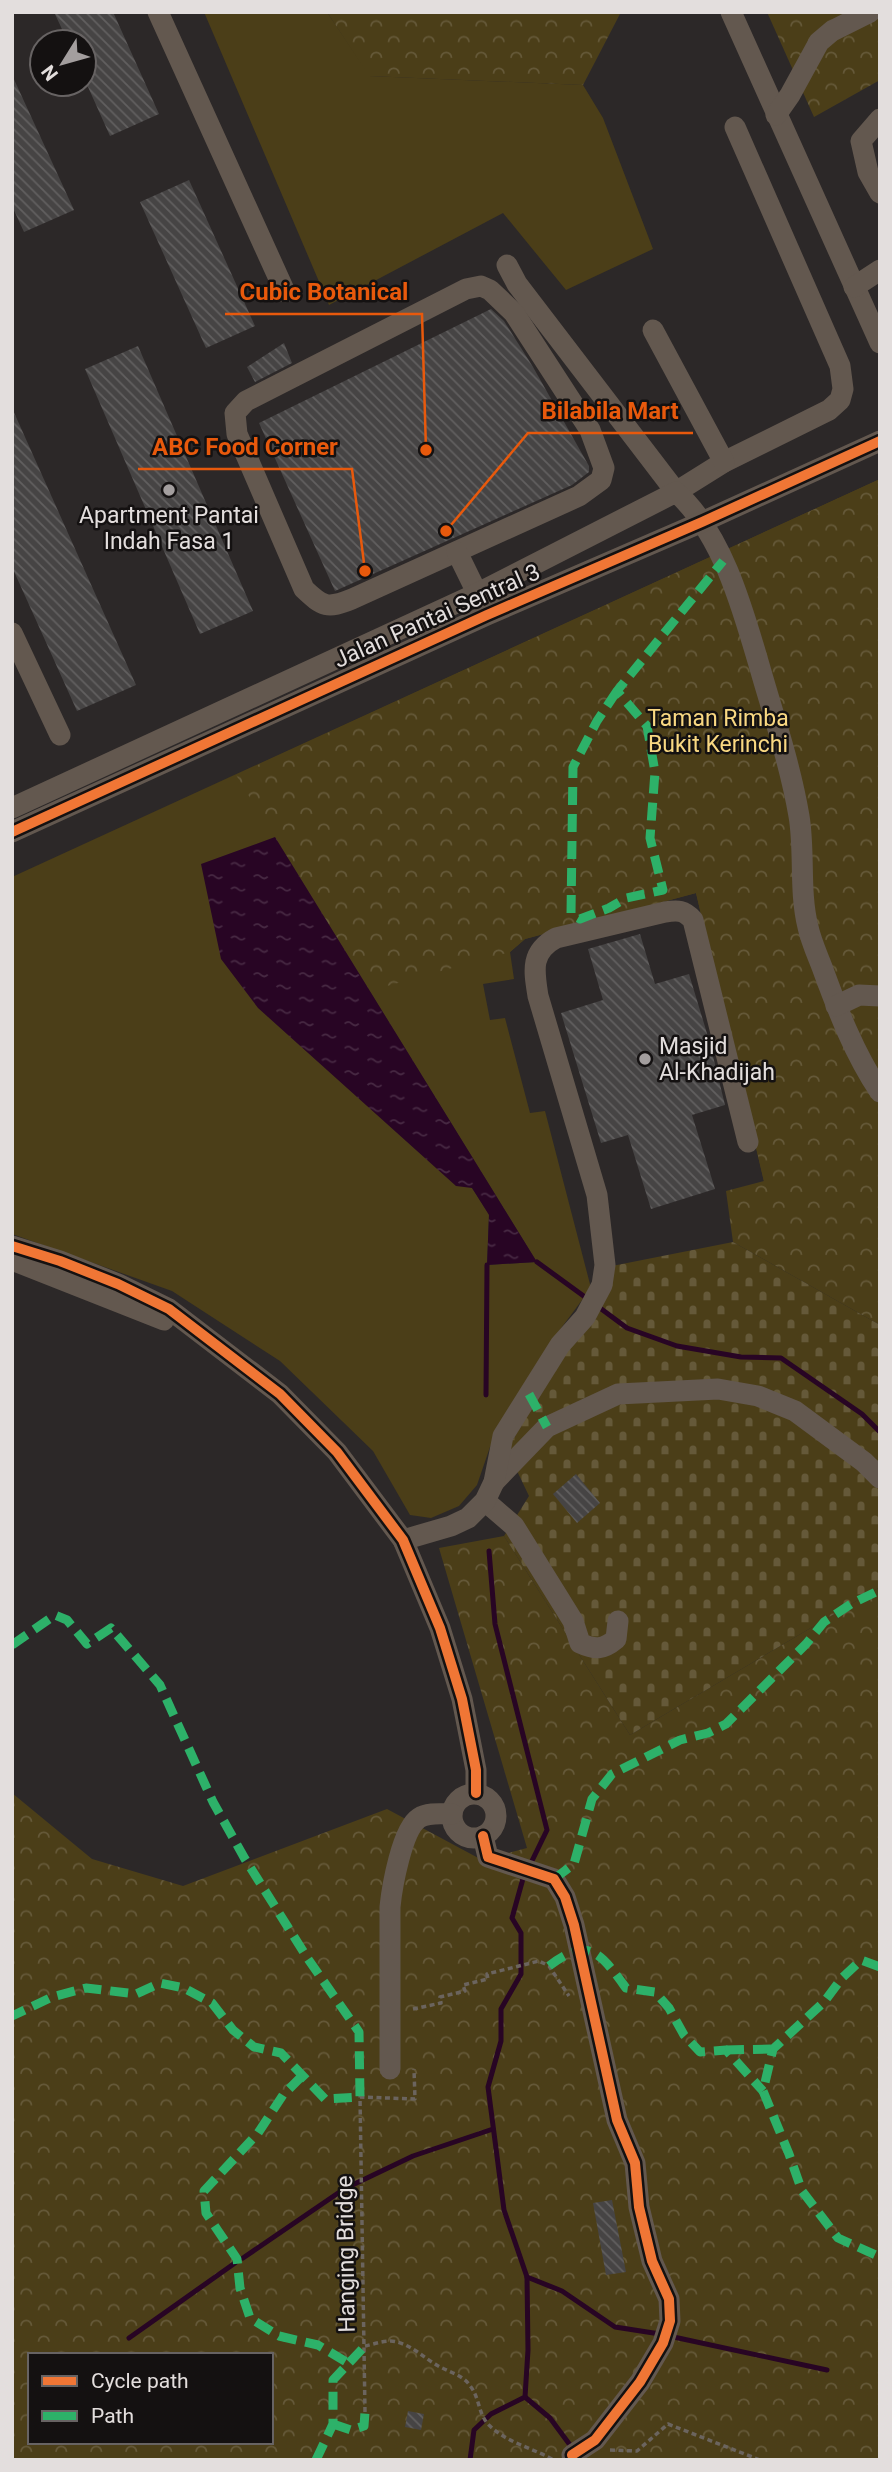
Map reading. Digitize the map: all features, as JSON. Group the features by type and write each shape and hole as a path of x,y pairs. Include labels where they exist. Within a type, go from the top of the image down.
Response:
{"street":[{"path":"158,12 285,292"},
{"path":"731,12 854,287 874,314 880,344"},
{"path":"776,115 819,43 832,31 870,12"},
{"path":"880,119 861,141 868,172 880,193"},
{"path":"12,808 478,593 676,492 724,462 830,410 840,400 843,389 840,366 735,127"},
{"path":"507,265 517,284 676,492 690,505 723,561 745,618 799,816 807,927 836,1006 862,1065 880,1092"},
{"path":"854,287 880,270"},
{"path":"481,286 491,290 514,313 590,430 604,468 601,480 579,496 457,552 334,606 319,603 304,589 237,433 235,412 246,401 466,289 481,286"},
{"path":"653,330 724,462"},
{"name":"Jalan Pantai Sentral 3","path":"12,832 487,615 880,441"},
{"path":"457,552 487,615"},
{"path":"12,633 60,735"},
{"path":"618,1621 616,1639 606,1648 592,1648 580,1643 573,1621 489,1492 503,1436 560,1345 585,1317 601,1285 604,1265 597,1195 538,996 536,959 543,944 556,937 665,912 686,912 692,920 748,1142"},
{"path":"836,1006 859,995 880,996"},
{"path":"12,1246 118,1284 169,1309 280,1394 337,1452 403,1540 440,1628 462,1699 477,1770 476,1793"},
{"path":"12,1260 152,1316 199,1331"},
{"path":"403,1540 451,1526 468,1518 547,1427 618,1394 718,1390 758,1396 796,1411 855,1455 880,1478"},
{"path":"476,1793 488,1798 495,1809 495,1822 483,1836 470,1837 458,1832 452,1814 460,1798 476,1793"},
{"path":"390,2069 392,1885 414,1823 424,1816 452,1814"},
{"path":"483,1836 488,1857 555,1879 565,1897 617,2120 635,2163 639,2207 652,2261 669,2299 670,2321 665,2336 640,2382 575,2451"}],"path":[{"path":"414,2009 441,2003 440,1997 464,1991 463,1985 488,1979 486,1974 539,1961 549,1966 573,2004 581,2010 593,2008"},
{"path":"365,2346 395,2341 460,2376 470,2384 488,2425 504,2436 575,2451 637,2451 668,2424 761,2460"}],"green space":[{"path":"204,12 327,12 370,76 583,85 603,118 653,249 566,290 503,213 329,305"},
{"path":"327,12 621,12 583,85 369,76"},
{"path":"767,12 880,12 880,80 814,117"},
{"path":"880,479 764,1182 696,893 525,939 510,952 514,979 483,984 490,1020 505,1018 530,1113 545,1111 591,1288 550,1343 490,1447 477,1485 459,1506 431,1518 410,1515 373,1451 280,1361 172,1291 12,1234 12,877","holes":["275,838 536,1262 487,1265 489,1214"]},
{"name":"Taman Rimba Bukit Kerinchi","path":"880,479 880,1325 733,1242 726,1191 764,1181 696,893 525,939 510,952 369,991 236,775"},
{"path":"733,1242 880,1325 880,1587 630,1735 504,1536 529,1496 507,1450 612,1266"},
{"path":"504,1536 630,1735 880,1587 880,2460 12,2460 12,1793 92,1859 183,1886 387,1809 482,1860 527,1848 439,1548"}],"water":[{"path":"275,837 537,1262 487,1265 489,1215 472,1188 456,1186 258,1008 221,959 201,864"}],"building":[{"path":"54,12 113,12 159,114 110,136 93,98 98,98 98,28 61,28"},
{"path":"12,75 74,210 24,232 12,206"},
{"path":"189,180 255,326 206,348 140,202"},
{"path":"491,309 504,321 533,367 589,466 589,472 572,485 335,591 259,423"},
{"path":"284,343 292,363 255,382 247,367"},
{"name":"Apartment Pantai Indah Fasa 1","path":"138,346 253,611 200,634 85,369"},
{"name":"Apartment Pantai Indah Fasa 1","path":"12,408 136,685 77,711 12,567"},
{"name":"Masjid Al-Khadijah","path":"640,934 655,984 689,974 725,1105 692,1115 715,1189 651,1209 628,1135 601,1143 561,1013 603,1000 588,949"},
{"path":"576,1474 600,1503 577,1523 553,1494"},
{"path":"612,2200 626,2272 606,2275 593,2203"},
{"path":"408,2411 424,2414 421,2430 405,2427"}],"waterway":[{"path":"537,1262 585,1297"},
{"path":"486,1395 487,1265"},
{"path":"600,1308 627,1328 677,1346 741,1357 781,1358 862,1414 880,1432"},
{"path":"489,1551 495,1624 547,1830 529,1867"},
{"path":"470,2460 474,2430 491,2414 525,2397 528,2350 527,2277 504,2210 488,2087 501,2041 501,2009 521,1974 521,1933 512,1918 524,1875"},
{"path":"243,2258 344,2189 413,2156 493,2129"},
{"path":"129,2338 235,2263"},
{"path":"527,2277 562,2291 615,2327 660,2334"},
{"path":"669,2336 827,2370"},
{"path":"525,2397 550,2418 573,2449"}],"marked path":[{"path":"617,691 597,721 573,767 571,914 580,919 626,898 663,890 650,838 655,772 647,726 617,691 723,561"},
{"path":"529,1394 547,1427"},
{"path":"554,1879 574,1864 592,1799 612,1774 680,1740 708,1733 726,1724 806,1644 824,1622 851,1604 880,1590"},
{"path":"12,1645 55,1615 67,1620 87,1644 111,1628 160,1685 213,1802 245,1859 308,1959 359,2032 360,2097 325,2099 281,2053 254,2047 233,2030 212,2003 184,1988 160,1983 136,1994 86,1988 52,1997 12,2016"},
{"path":"549,1966 574,1952 584,1950 593,1953 609,1966 626,1988 655,1992 669,2008 684,2035 700,2052 726,2050 763,2091"},
{"path":"880,1967 861,1960 842,1978 824,2002 773,2049 763,2091 802,2191 838,2238 880,2257"},
{"path":"726,2050 773,2049"},
{"path":"302,2076 283,2095 258,2133 204,2191 206,2213 237,2259 240,2288 250,2318 279,2336 318,2345 348,2363"},
{"path":"316,2460 333,2424 333,2380 365,2346"},
{"path":"333,2424 351,2430 364,2426 365,2412"}],"cycle path":[{"path":"12,832 487,615 880,441"},
{"path":"12,1246 118,1284 169,1309 280,1394 337,1452 403,1540 440,1628 462,1699 476,1770 476,1793"},
{"path":"483,1836 488,1857 554,1879 565,1897 574,1925 617,2120 635,2163 639,2207 652,2261 669,2299 670,2321 663,2343 640,2382 595,2440 572,2455"}],"place":[{"name":"Cubic Botanical","path":"426,450"},
{"name":"Apartment Pantai Indah Fasa 1","path":"169,490"},
{"name":"Bilabila Mart","path":"446,531"},
{"name":"ABC Food Corner","path":"365,571"},
{"name":"Masjid Al-Khadijah","path":"645,1059"}]}
